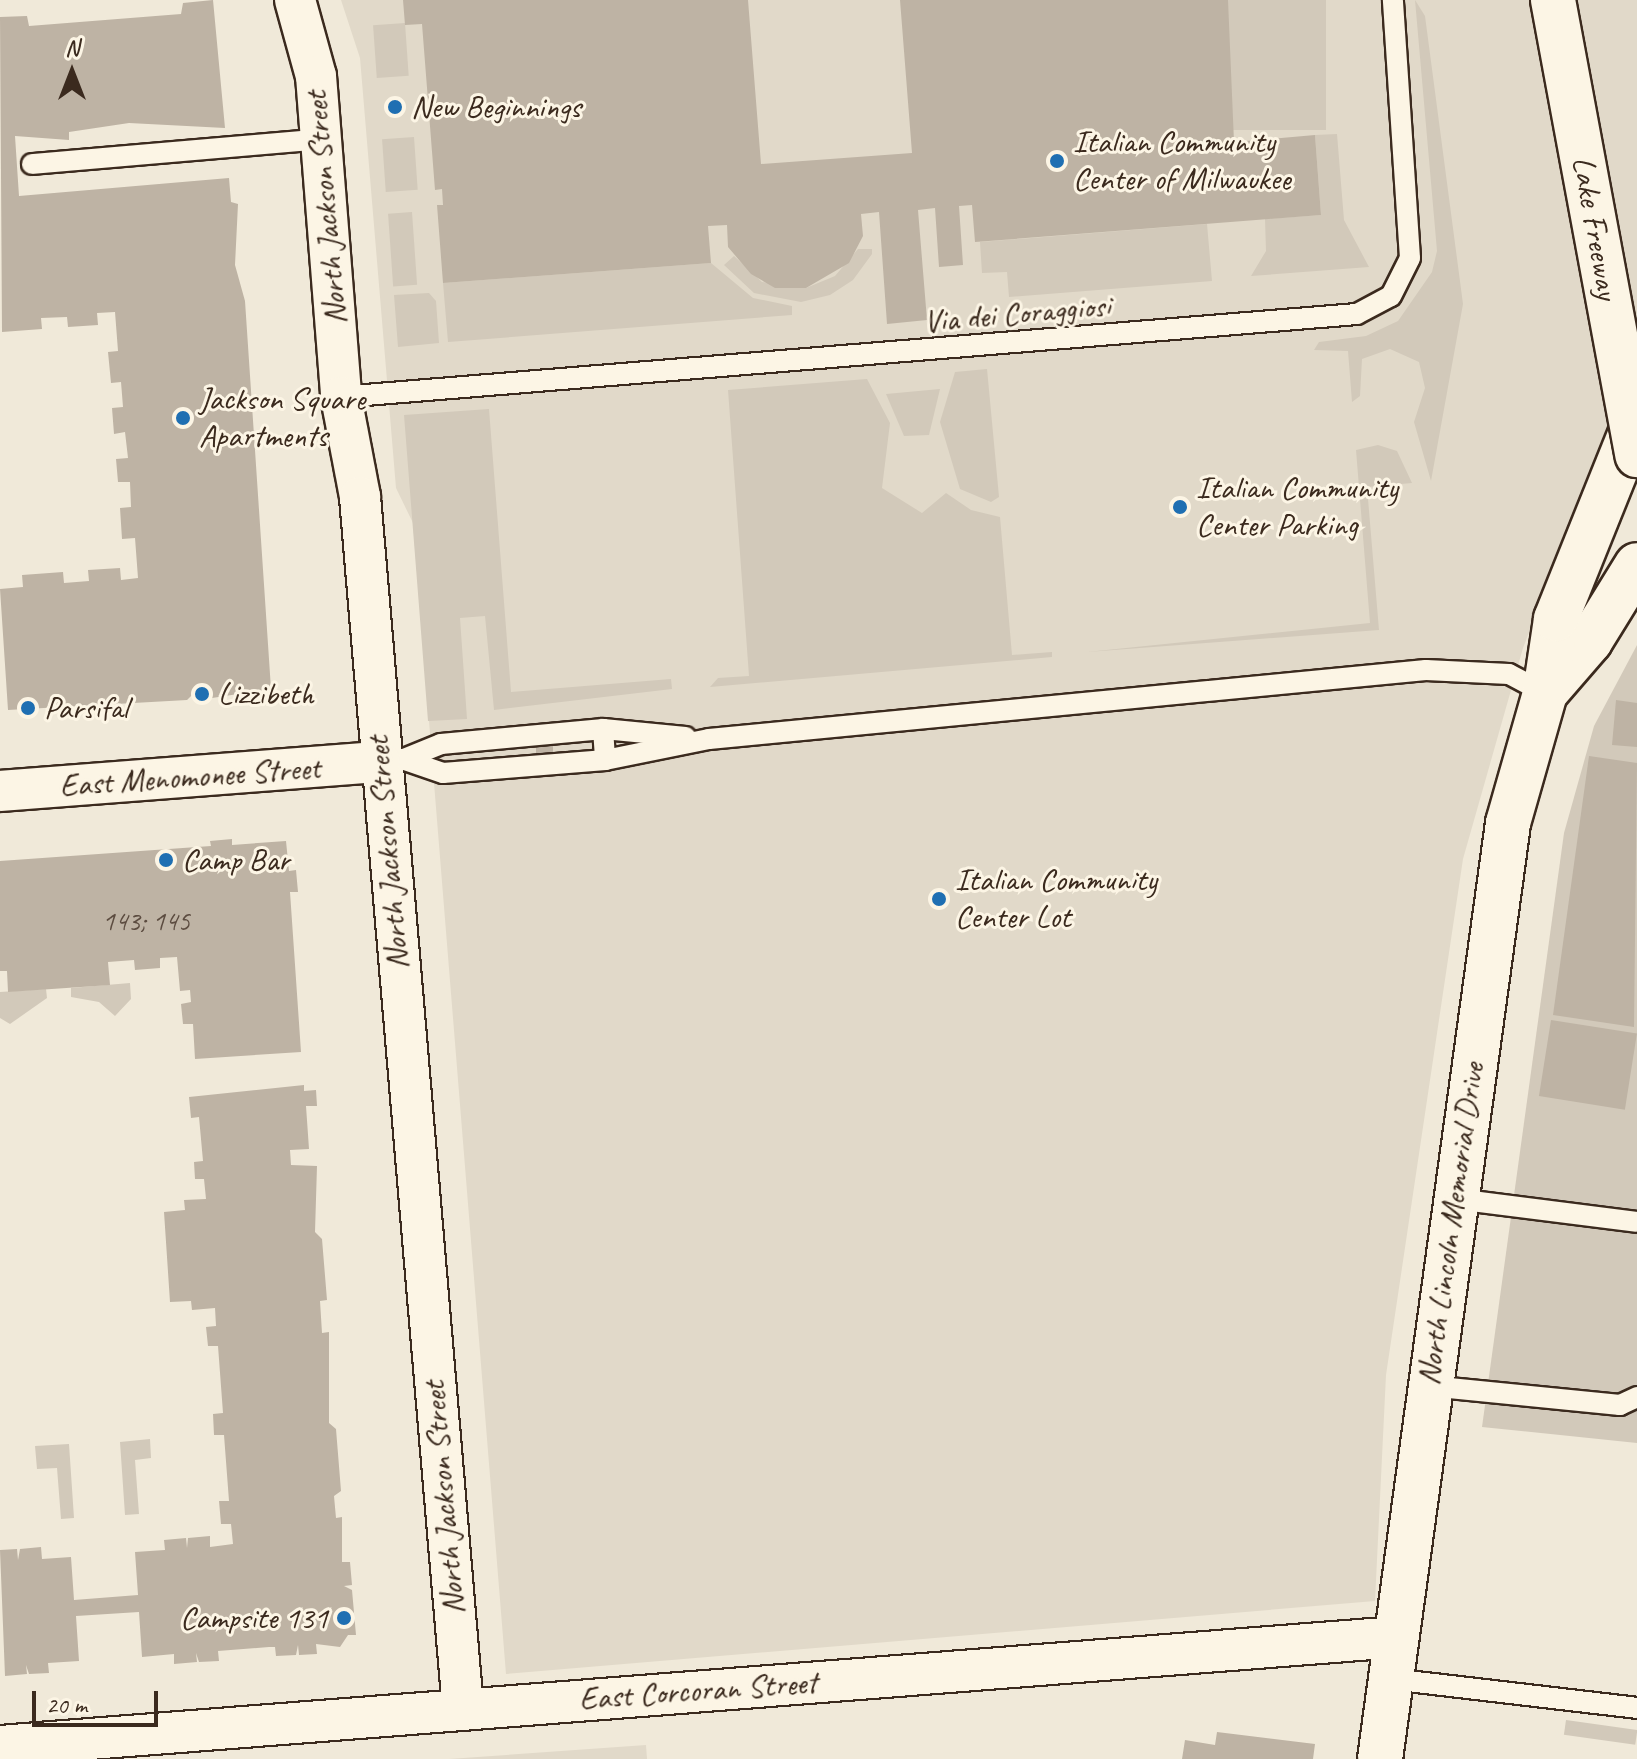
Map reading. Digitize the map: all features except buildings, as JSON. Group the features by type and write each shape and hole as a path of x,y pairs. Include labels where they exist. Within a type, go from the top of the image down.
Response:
{"main road":[{"name":"Lake Freeway","path":"1553,0 1637,455"},
{"name":"North Lincoln Memorial Drive","path":"1380,1759 1508,823 1545,693 1556,619 1637,418"},
{"name":"North Lincoln Memorial Drive","path":"1545,693 1590,641 1637,565"}],"street":[{"name":"North Jackson Street","path":"295,0 316,76 341,397 360,497 393,761 463,1709"},
{"name":"East Menomonee Street","path":"0,791 393,761"},
{"name":"East Corcoran Street","path":"0,1746 1397,1637"}],"lane":[{"name":"Via dei Coraggiosi","path":"341,397 1357,314 1391,296 1410,258 1393,0"},
{"path":"32,164 321,139"},
{"path":"393,761 443,773 605,760 709,739 1426,670 1509,674 1545,693"},
{"path":"603,729 605,760"},
{"path":"393,761 441,744 603,729 709,739"},
{"path":"1456,1199 1637,1222"},
{"path":"1429,1386 1620,1405 1637,1397"},
{"path":"1391,1679 1637,1708"}],"shaded area":[{"path":"341,0 1637,0 1637,350 1523,648 1463,859 1386,1375 1375,1601 506,1674 413,523 396,488 360,58"},
{"path":"1227,0 1326,0 1326,130 1227,130"},
{"path":"1415,0 1425,16 1463,304 1431,481 1414,422 1425,388 1419,362 1390,349 1362,359 1360,396 1352,402 1348,351 1314,350 1319,342 1366,336 1398,321 1432,272 1437,251"},
{"path":"405,23 409,76 377,78 373,25"},
{"path":"1337,134 1344,220 1369,267 1251,276 1266,251 1265,219 1321,215 1315,135"},
{"path":"414,137 418,190 386,192 382,139"},
{"path":"412,212 417,285 393,286 388,214"},
{"path":"1207,224 1212,281 1009,297 1007,272 982,273 980,242"},
{"path":"858,249 872,249 872,254 853,280 830,295 801,302 754,293 724,265 734,256 762,282 806,288 835,276"},
{"path":"711,263 753,298 792,306 792,315 448,342 443,283"},
{"path":"429,293 436,301 439,343 398,347 394,295"},
{"path":"987,369 999,497 991,502 960,489 940,422 955,372"},
{"path":"867,379 890,423 882,488 922,513 946,493 971,510 1000,517 1012,655 1052,652 1052,657 710,687 718,678 749,676 728,390"},
{"path":"940,389 929,435 904,436 886,394"},
{"path":"489,409 511,692 671,679 672,689 494,710 485,616 460,618 467,719 428,721 404,415"},
{"path":"1378,445 1397,451 1412,483 1367,487 1379,630 1087,652 1370,623 1356,450"},
{"path":"1637,645 1637,1443 1482,1427 1564,833 1594,726"},
{"path":"130,983 131,999 115,1016 99,1002 71,997 71,988"},
{"path":"46,989 47,998 10,1024 0,1018 0,992"},
{"path":"150,1439 151,1458 135,1460 139,1514 125,1515 120,1442"},
{"path":"69,1444 74,1518 61,1519 57,1468 37,1469 35,1446"},
{"path":"1566,1720 1637,1730 1635,1745 1564,1735"},
{"path":"646,1745 647,1759 449,1759"}],"place":[{"name":"New Beginnings","path":"395,107"},
{"name":"Italian Community Center of Milwaukee","path":"1057,161"},
{"name":"Jackson Square Apartments","path":"183,418"},
{"name":"Italian Community Center Parking","path":"1180,507"},
{"name":"Lizzibeth","path":"202,694"},
{"name":"Parsifal","path":"28,708"},
{"name":"Camp Bar","path":"166,860"},
{"name":"Italian Community Center Lot","path":"939,899"},
{"name":"Campsite 131","path":"344,1618"}]}
